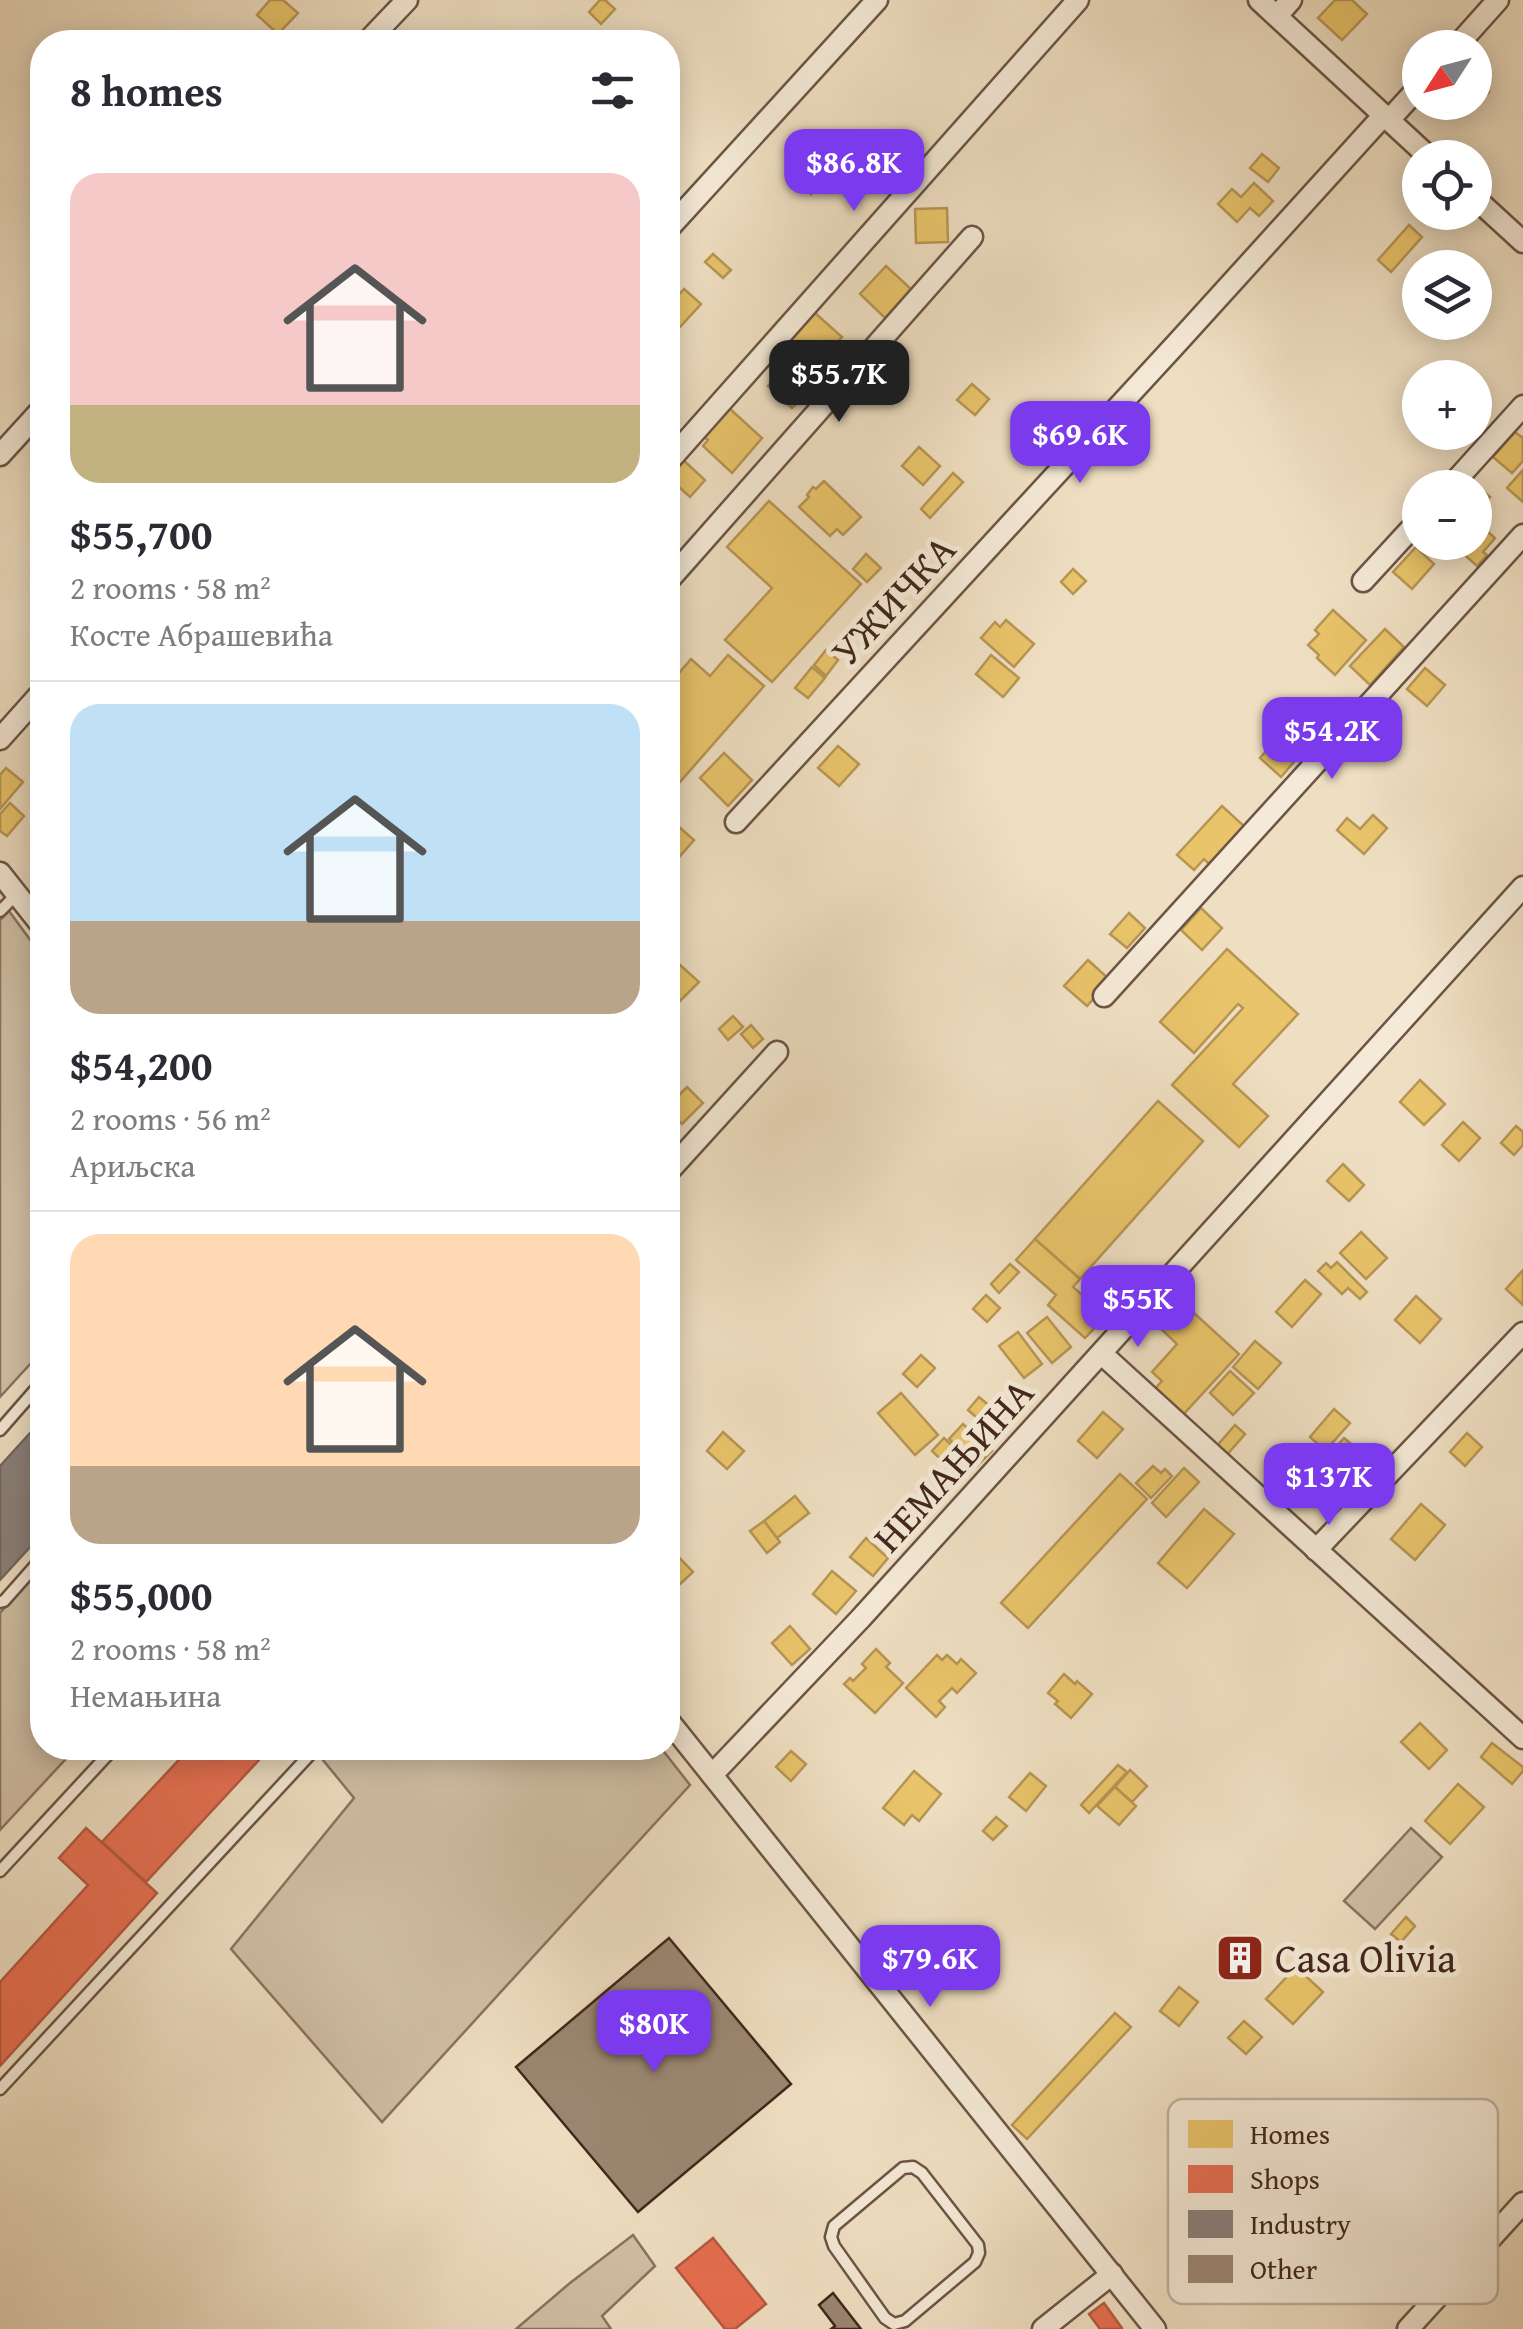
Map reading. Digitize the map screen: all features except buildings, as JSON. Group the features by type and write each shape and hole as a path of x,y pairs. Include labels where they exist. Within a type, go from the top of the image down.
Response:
{"street":[{"path":"378,30 407,0"},
{"path":"680,216 877,0"},
{"path":"680,448 1078,0"},
{"path":"1259,0 1411,140"},
{"path":"1276,16 1292,0"},
{"path":"1471,30 1498,0"},
{"name":"УЖИЧКА","path":"736,822 1402,102"},
{"path":"1492,214 1523,242"},
{"path":"680,567 972,237"},
{"path":"1464,470 1523,406"},
{"path":"0,455 30,422"},
{"path":"1104,996 1523,535"},
{"path":"1364,581 1402,539"},
{"path":"0,739 30,705"},
{"path":"0,873 30,908"},
{"name":"НЕМАЊИНА","path":"712,1775 1102,1354 1523,886"},
{"path":"680,1159 777,1052"},
{"path":"1316,1550 1523,1333"},
{"path":"1102,1354 1523,1738"},
{"path":"680,1735 1155,2329"},
{"path":"1498,2230 1523,2203"},
{"path":"1043,2329 1112,2274"},
{"path":"1408,2329 1431,2304"}],"lane":[{"path":"0,910 17,894"},
{"path":"0,1430 30,1396"},
{"path":"0,1602 30,1572"},
{"path":"0,1871 103,1760"},
{"path":"0,2089 305,1760"},
{"path":"912,2167 922,2173 978,2245 980,2253 975,2262 894,2326 834,2246 831,2236 834,2226 902,2168 912,2167"}],"shaded area":[{"path":"9,911 30,940 30,1364 0,1397 0,920"},
{"path":"30,1579 30,1760 65,1760 0,1830 0,1613"},
{"path":"323,1760 670,1760 690,1785 382,2122 231,1949 354,1798"},
{"path":"1411,1828 1442,1857 1375,1929 1344,1901"},
{"path":"633,2235 655,2266 602,2316 611,2329 516,2329 570,2283"}],"place":[{"name":"Casa Olivia","path":"1240,1958"}]}
